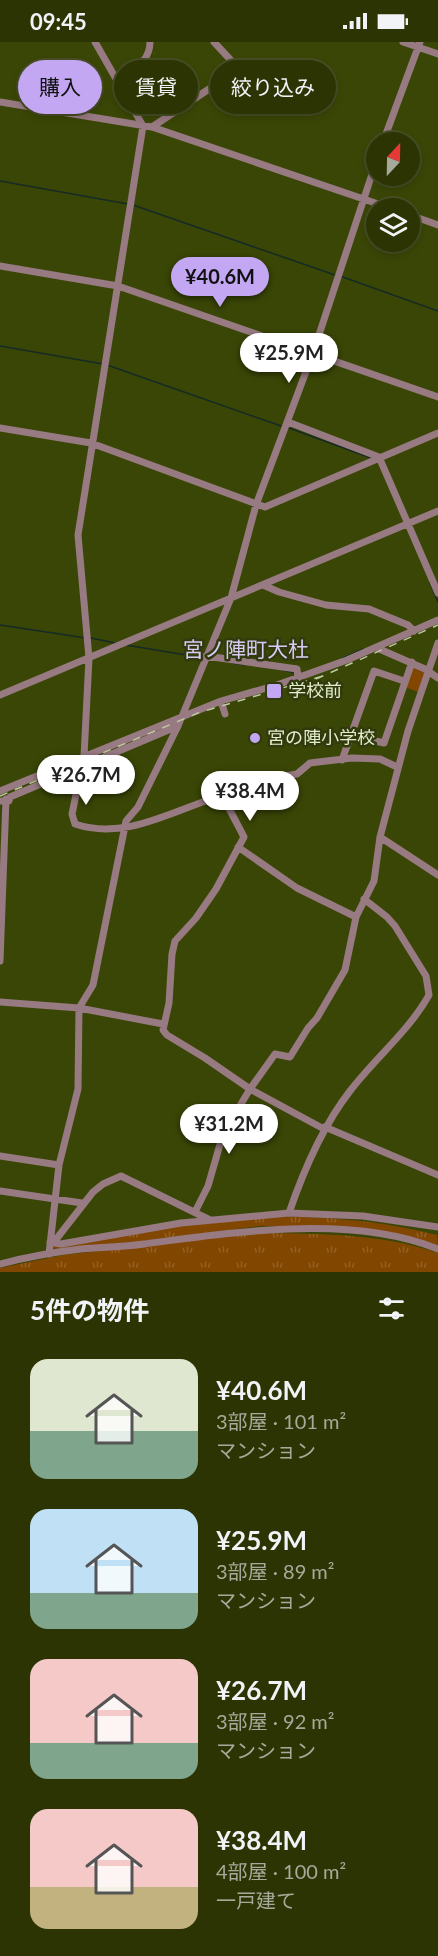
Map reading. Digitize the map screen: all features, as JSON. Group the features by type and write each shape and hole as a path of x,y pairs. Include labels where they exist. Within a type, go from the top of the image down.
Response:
{"street":[{"path":"95,42 114,76"},
{"path":"145,60 150,52 150,42"},
{"path":"152,127 239,69 214,42"},
{"path":"403,42 419,45 438,54"},
{"path":"387,132 419,45"},
{"path":"0,102 152,127 366,200"},
{"path":"136,114 143,126 78,535 89,658 84,756 72,814 75,824 98,830 125,829 211,799 223,797 245,800 255,794 263,780 297,774 310,763 373,758 397,767"},
{"path":"49,1254 59,1165 78,1089 79,1008 93,985 126,821 138,807 178,726 231,598 256,504 313,353 368,186"},
{"path":"420,219 438,225"},
{"path":"0,266 118,286 438,397"},
{"path":"288,422 379,456 438,593"},
{"path":"0,428 91,443 265,507 379,456 438,433"},
{"path":"0,695 438,511"},
{"path":"263,585 279,592 326,604 369,609 408,625 414,631"},
{"path":"0,961 3,790 181,716 221,701 298,678 377,648 438,620"},
{"path":"195,1212 208,1186 223,1134 250,1089 275,1054 290,1057 323,1009 345,970 356,917 374,881 380,837 397,767 438,643"},
{"path":"377,648 412,662 438,678"},
{"path":"206,656 297,669 298,678"},
{"path":"351,735 384,743 412,662"},
{"path":"342,760 374,671 404,681"},
{"path":"221,701 225,714"},
{"path":"3,801 9,801 10,797 178,726"},
{"path":"223,797 244,837 216,889 196,918 175,941 169,1003 163,1030 167,1035 250,1089 324,1128 438,1174"},
{"path":"380,837 438,875"},
{"path":"238,847 297,888 356,917"},
{"path":"289,1213 300,1180 324,1128 351,1090 400,1034 429,995 426,976 394,927 387,917 364,899"},
{"path":"0,1002 79,1008 163,1024"},
{"path":"0,1156 59,1165"},
{"path":"52,1242 82,1203 102,1184 122,1176 210,1220"},
{"path":"0,1191 82,1203"},
{"path":"52,1242 62,1244 158,1226 289,1213 363,1216 438,1227"},
{"path":"415,1225 438,1233"},
{"path":"0,1264 49,1254 223,1233 295,1229 374,1233 438,1249"}],"green space":[{"path":"413,667 425,673 418,692 405,687"},
{"path":"261,1216 328,1218 392,1225 437,1235 438,1245 397,1234 344,1227 260,1226 134,1242 55,1249 52,1245 172,1226"},
{"path":"259,1233 350,1236 416,1246 438,1253 438,1272 0,1272 0,1268 63,1255"}],"waterway":[{"path":"0,181 128,204"},
{"path":"133,205 335,275"},
{"path":"340,276 438,311"},
{"path":"0,346 103,364"},
{"path":"107,365 281,426"},
{"path":"289,428 371,458"},
{"path":"430,583 438,602"},
{"path":"0,625 86,638"},
{"path":"91,638 115,643"},
{"path":"126,645 204,658"},
{"path":"343,658 363,649"},
{"path":"232,663 245,665"},
{"path":"283,670 296,673"}],"railway":[{"path":"316,679 438,625"},
{"path":"0,796 198,713 323,676"}],"place":[{"name":"学校前","path":"274,691"},
{"name":"宮の陣小学校","path":"255,738"}],"district":[{"name":"宮ノ陣町大杜","path":"246,650"}]}
